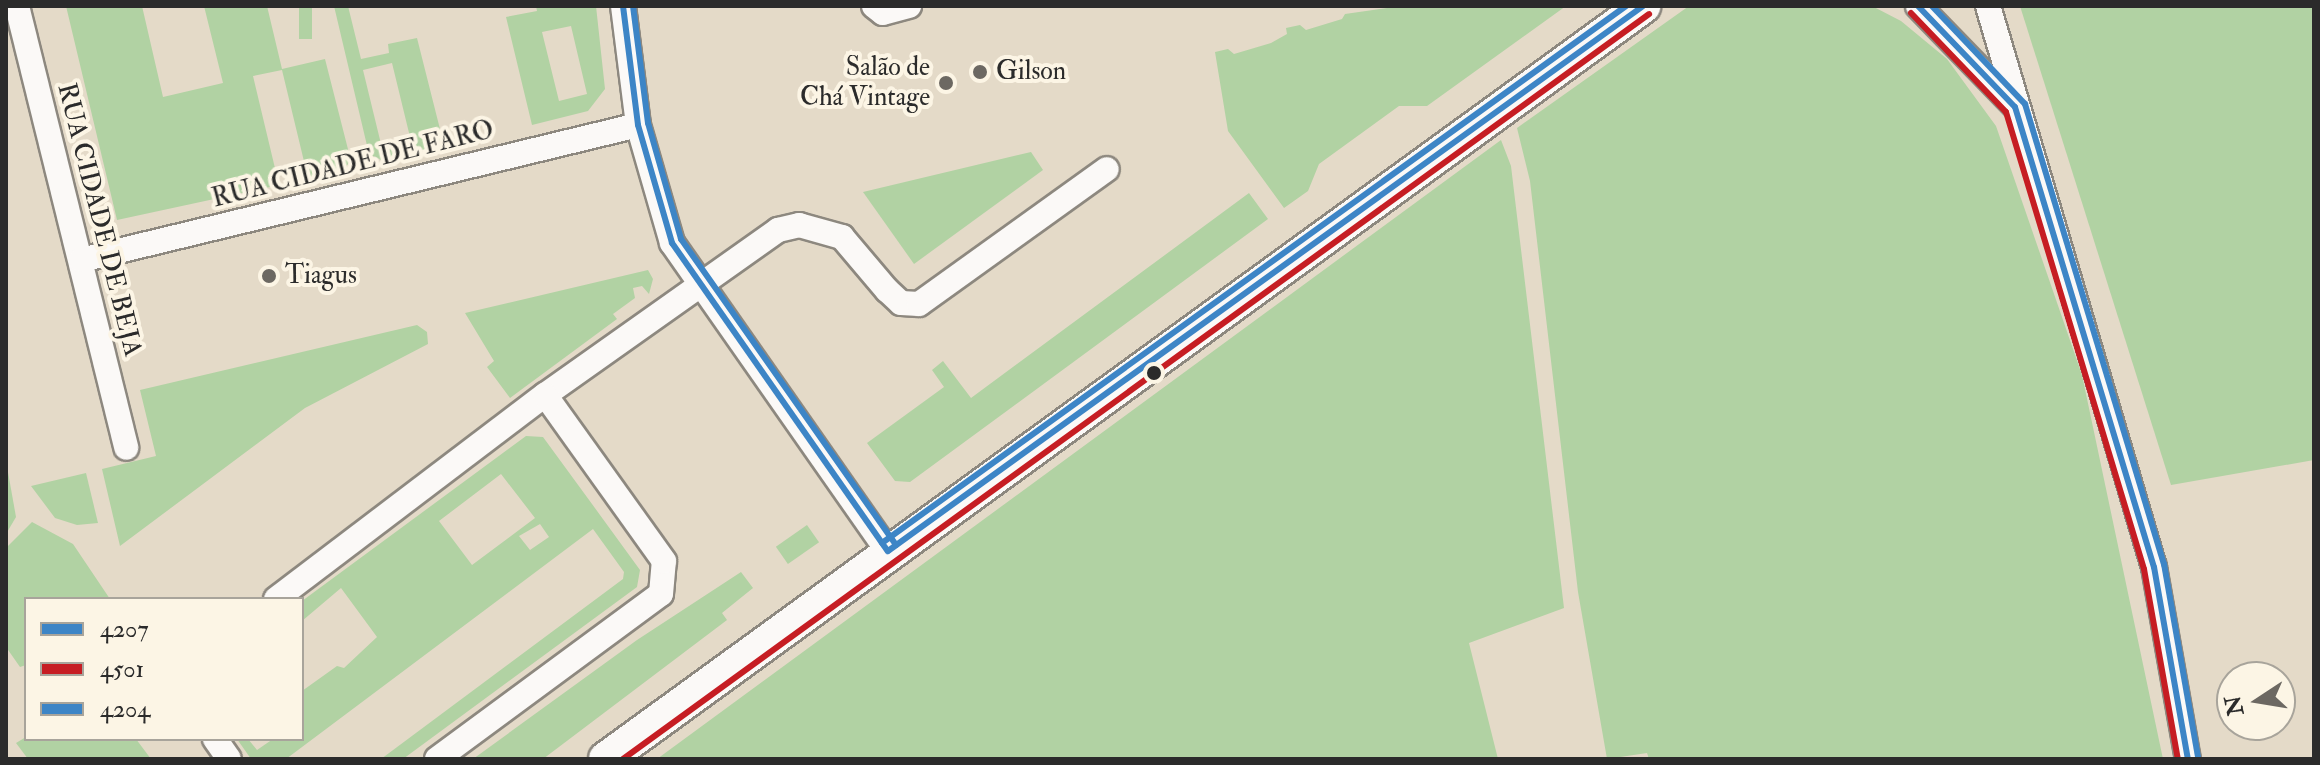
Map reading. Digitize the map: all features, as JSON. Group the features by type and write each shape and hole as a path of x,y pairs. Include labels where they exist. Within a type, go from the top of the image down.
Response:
{"main road":[{"path":"606,759 888,551 1643,6"}],"street":[{"name":"RUA CIDADE DE BEJA","path":"17,6 126,448"},
{"path":"623,6 638,125 668,232 698,284 888,551"},
{"path":"874,6 883,13 909,6"},
{"path":"1918,6 2015,107"},
{"path":"1988,6 2015,107 2154,567 2188,759"},
{"name":"RUA CIDADE DE FARO","path":"81,260 638,125"},
{"path":"279,597 545,395 778,230 799,225 842,237 901,303 919,304 1107,169"},
{"path":"437,759 661,594 664,561 545,395"},
{"path":"216,741 229,759"}],"green space":[{"path":"66,6 142,6 163,97 223,83 204,6 267,6 282,69 325,59 351,161 342,170 308,178 282,70 253,76 279,185 117,220"},
{"path":"299,6 312,6 312,39 299,39"},
{"path":"334,6 348,6 361,59 389,53 388,44 417,38 444,145 381,160 369,154","holes":["392,63 410,137 381,144 363,70"]},
{"path":"536,6 596,6 605,89 588,111 532,125 506,17 537,11","holes":["571,26 587,94 559,101 542,32"]},
{"path":"1401,6 1566,6 1427,106 1399,106 1319,164 1308,191 1284,208 1228,131 1215,52 1228,49 1234,54 1271,43 1287,34 1286,28 1300,25 1306,30 1342,19 1345,14"},
{"path":"1689,6 1872,6 1901,21 1947,59 1996,126 2082,375 2163,759 1649,759 1647,753 1607,759 1578,592 1530,181 1517,128"},
{"path":"2020,6 2314,6 2314,460 2171,485"},
{"path":"1501,140 1511,166 1564,608 1469,643 1498,759 657,759"},
{"path":"1031,152 1043,170 914,264 863,192"},
{"path":"1249,193 1268,219 910,482 895,481 867,443 944,387 932,370 943,361 971,398"},
{"path":"648,270 653,279 649,294 642,286 633,288 635,298 613,314 617,319 510,398 487,367 494,361 465,313"},
{"path":"417,325 427,332 428,344 305,408 120,546 102,469 156,456 140,390"},
{"path":"526,436 543,437 640,570 637,587 403,759 381,759 623,579 624,572 593,529 286,759 251,759 238,741 250,741 257,750 270,741 304,741 304,690 337,666 344,668 377,637 341,588 304,619 304,600","holes":["501,474 535,518 472,565 439,521","540,524 549,537 530,550 519,536"]},
{"path":"6,461 16,517 6,534"},
{"path":"86,473 98,523 77,525 55,518 31,486"},
{"path":"32,522 73,544 109,597 24,597 24,666 20,667 6,647 6,548"},
{"path":"807,525 819,542 788,564 776,547"},
{"path":"741,572 753,588 722,613 727,620 543,759 473,759 637,640"},
{"path":"24,738 24,741 138,741 151,759 28,759 16,743"}],"transit line":[{"name":"4207","path":"623,6 638,125 672,243 888,551"},
{"name":"4204","path":"633,6 648,123 681,239 896,545"},
{"name":"4204","path":"882,543 1626,6"},
{"name":"4207","path":"888,551 1643,6"},
{"name":"4207","path":"1918,6 2015,107 2154,567 2188,759"},
{"name":"4204","path":"1932,6 2025,104 2164,564 2198,757"},
{"name":"4501","path":"1911,13 2006,112 2144,569 2178,759"},
{"name":"4501","path":"623,759 1649,14"}],"place":[{"name":"Gilson","path":"980,72"},
{"name":"Salão de Chá Vintage","path":"946,83"},
{"name":"Tiagus","path":"269,276"}]}
